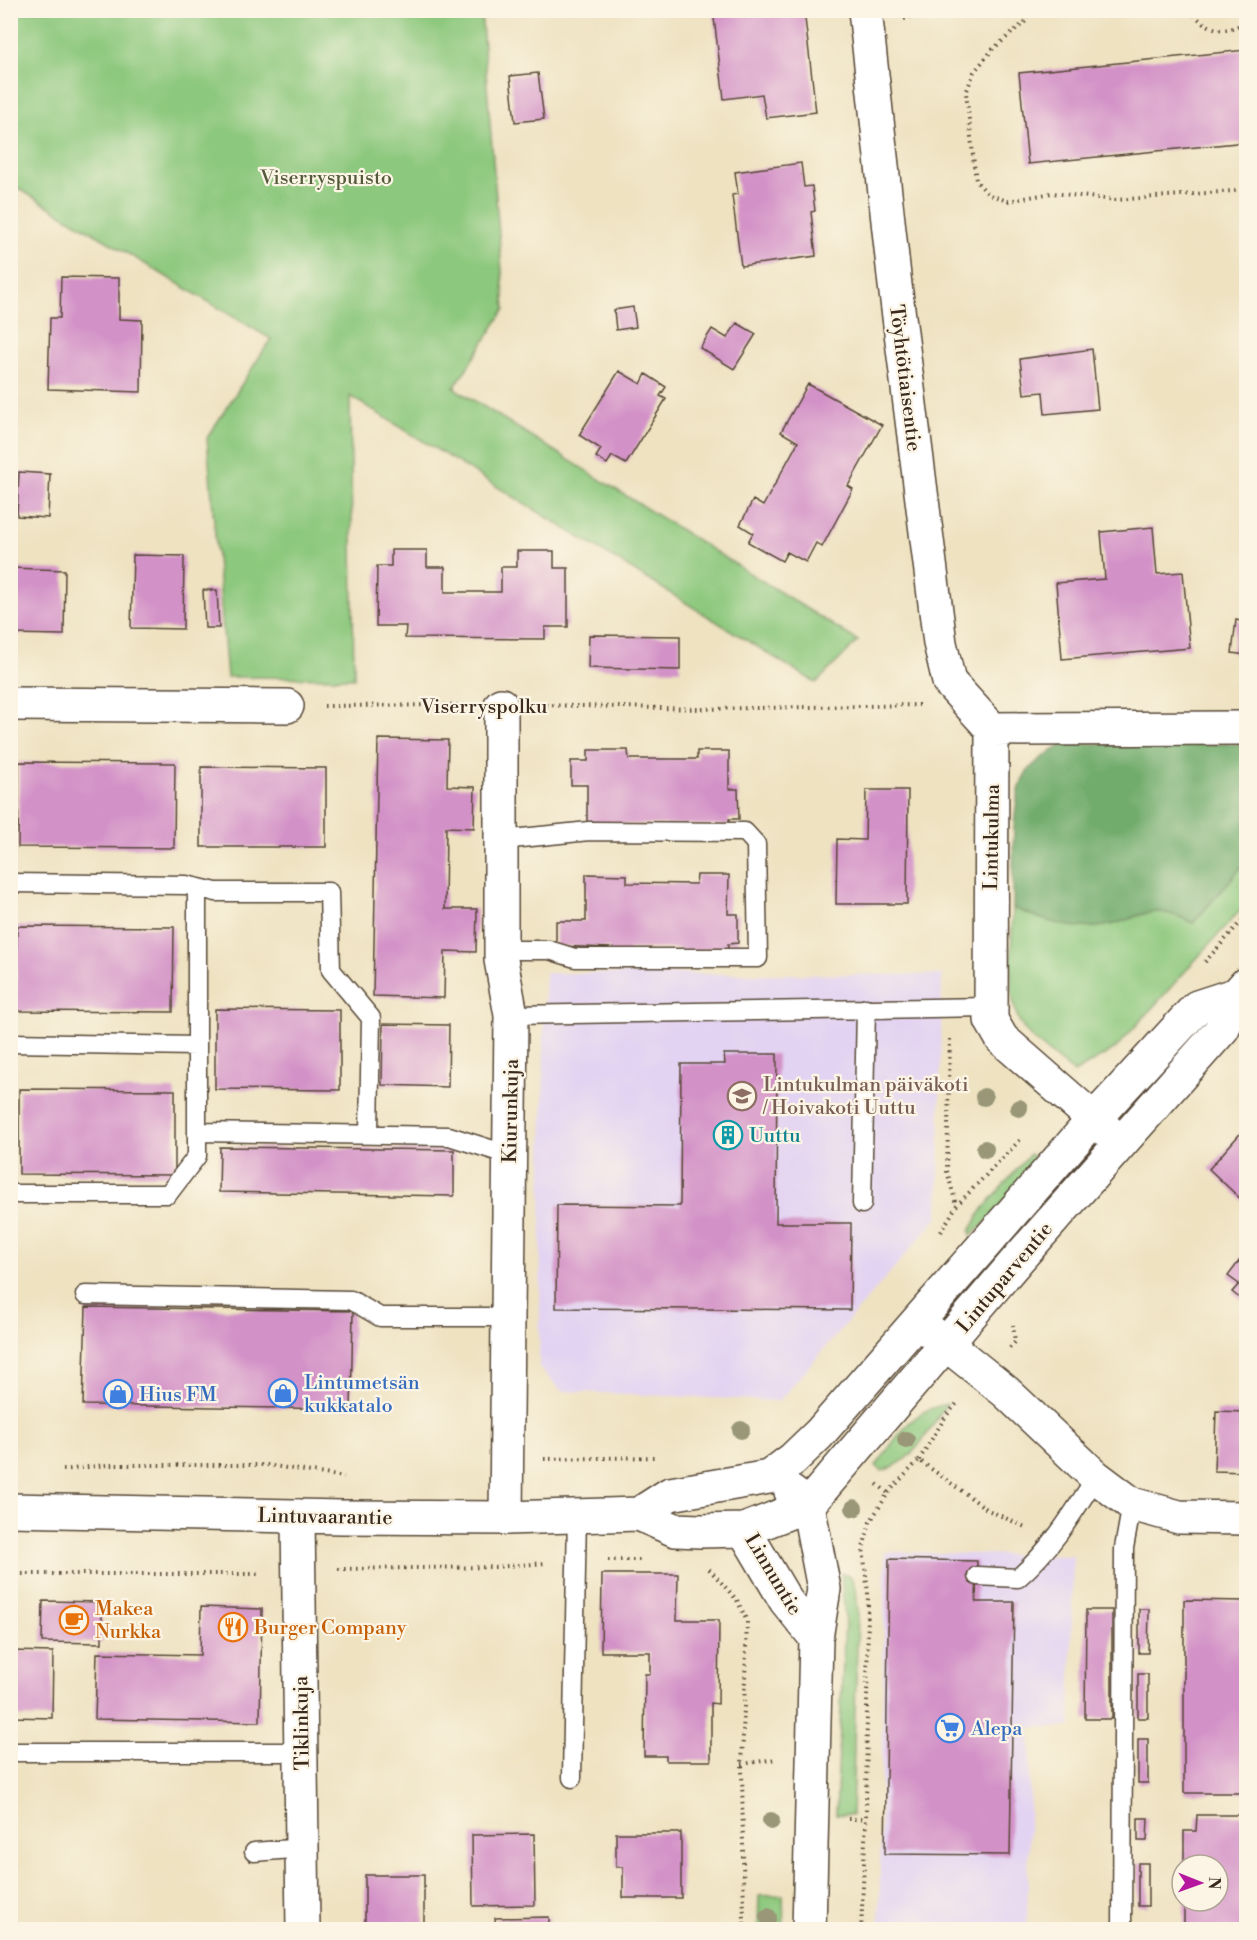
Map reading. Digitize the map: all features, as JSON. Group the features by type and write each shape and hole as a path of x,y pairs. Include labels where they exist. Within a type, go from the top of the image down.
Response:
{"street":[{"name":"Töyhtötiaisentie","path":"866,10 896,297 940,643 949,682 992,729"},
{"path":"10,704 287,706"},
{"name":"Kiurunkuja","path":"501,705 501,950 511,1015 506,1518"},
{"path":"992,729 1246,728"},
{"name":"Lintukulma","path":"992,729 989,1006 994,1029 1064,1096 1120,1142"},
{"name":"Lintuparventie","path":"769,1477 793,1460 819,1434 1094,1119 1197,1007 1242,989"},
{"name":"Lintuparventie","path":"744,1530 808,1505 1120,1142 1223,1028 1242,989"},
{"path":"918,1321 1006,1392 1096,1477 1132,1504 1179,1516 1246,1518"},
{"path":"639,1514 670,1494 769,1477 808,1505"},
{"name":"Linnuntie","path":"769,1477 744,1530 786,1601 816,1638"},
{"name":"Linnuntie","path":"808,1505 824,1589 816,1638 809,1929"},
{"name":"Lintuvaarantie","path":"10,1510 343,1517 506,1518 639,1514 675,1530 744,1530"},
{"name":"Tiklinkuja","path":"298,1516 297,1576 304,1848 303,1929"}],"lane":[{"path":"501,950 549,950 575,958 758,958 756,844 745,832 589,831 502,840"},
{"path":"10,884 186,885 216,892 329,892 331,970 371,1018 369,1134"},
{"path":"10,1194 168,1194 197,1156 197,888"},
{"path":"511,1015 989,1006"},
{"path":"862,1204 866,1008"},
{"path":"10,1043 197,1046"},
{"path":"197,1132 449,1136 510,1155"},
{"path":"85,1295 351,1300 380,1317 507,1317"},
{"path":"977,1576 1018,1578 1043,1555 1060,1535 1096,1477"},
{"path":"1122,1929 1124,1548 1132,1504"},
{"path":"572,1778 577,1515"},
{"path":"10,1752 302,1752"},
{"path":"254,1852 304,1848"}],"path":[{"path":"1028,10 1026,21 993,49 974,72 966,93 976,181 989,195 1008,201 1052,193 1116,200 1246,190"},
{"path":"1190,10 1211,29 1225,31 1238,28 1246,21"},
{"path":"927,714 920,705 949,682"},
{"name":"Viserryspolku","path":"287,706 501,705 701,709 920,705"},
{"path":"1199,969 1246,916"},
{"path":"950,1008 948,1171 957,1205"},
{"path":"938,1237 957,1205 1064,1096"},
{"path":"1015,1342 1018,1349"},
{"path":"506,1460 666,1457"},
{"path":"58,1471 106,1465 267,1465 344,1476 343,1517"},
{"path":"861,1929 866,1819 867,1606 863,1548"},
{"path":"10,1574 241,1573 297,1576 342,1569 495,1567 576,1560 644,1560"},
{"path":"708,1568 737,1600 747,1621 742,1764 744,1929"},
{"path":"742,1764 776,1759"}],"shaded area":[{"name":"Lintukulman päiväkoti / Hoivakoti Uuttu","path":"545,973 942,975 938,1217 779,1401 561,1391 539,1367"},
{"path":"885,1552 1073,1556 1070,1727 1031,1727 1027,1929 879,1930"}],"green space":[{"name":"Viserryspuisto","path":"40,10 481,11 505,309 454,388 858,641 816,683 350,396 354,678 227,677 207,438 271,339 11,184 11,14"},
{"path":"1064,744 1246,744 1246,862 1193,923 1162,912 1151,912 1110,925 1084,927 1063,925 1013,908 1015,817 1021,783 1035,763"},
{"path":"1246,862 1246,904 1116,1048 1074,1073 1028,1034 1020,1022 1012,991 1013,908 1063,925 1084,927 1110,925 1151,912 1162,912 1193,923"},
{"path":"1030,1154 1044,1168 971,1236 970,1231 983,1209"},
{"path":"947,1404 912,1453 893,1467 882,1471 876,1466 914,1419 934,1407"},
{"path":"841,1573 851,1577 856,1589 858,1612 852,1815 836,1814 845,1618"},
{"path":"783,1895 784,1929 758,1929 759,1896"}],"building":[{"path":"713,10 804,10 816,112 766,118 762,94 724,99"},
{"path":"1246,50 1246,142 1028,164 1019,73"},
{"path":"538,73 544,119 515,122 510,76"},
{"path":"801,163 804,187 812,186 815,211 811,212 816,256 741,266 732,195 738,194 735,172"},
{"path":"61,277 119,278 119,319 142,320 141,392 48,389 50,318 60,318"},
{"path":"633,307 636,327 616,330 614,310"},
{"path":"737,323 756,334 734,369 700,348 712,329 727,338"},
{"path":"1092,349 1098,409 1045,414 1043,392 1024,394 1020,359"},
{"path":"619,371 641,384 646,374 666,387 660,396 666,399 626,464 612,456 607,464 596,457 601,449 579,435"},
{"path":"808,384 882,425 848,486 853,489 822,547 816,543 806,562 787,552 782,561 748,542 753,533 740,525 753,500 763,506 798,442 781,432"},
{"path":"19,472 50,474 48,518 17,516"},
{"path":"1153,527 1157,574 1183,572 1190,648 1062,659 1056,583 1105,579 1101,532"},
{"path":"391,550 427,550 427,567 445,567 445,592 501,592 501,567 517,567 517,551 554,551 554,568 568,568 568,627 545,627 545,639 405,638 406,626 376,626 377,566 391,566"},
{"path":"133,555 184,556 183,629 131,628"},
{"path":"10,568 65,570 64,635 10,634"},
{"path":"203,590 217,590 219,628 205,628"},
{"path":"1236,620 1246,622 1246,655 1232,653"},
{"path":"589,635 680,636 680,670 588,668"},
{"path":"378,739 448,740 447,786 475,787 474,828 446,827 445,909 477,909 476,952 445,951 444,998 373,996"},
{"path":"588,750 628,750 629,759 697,759 697,751 729,751 729,789 738,789 739,819 729,819 729,825 587,824 587,785 571,785 571,761 588,761"},
{"path":"19,762 175,763 174,848 18,847"},
{"path":"201,767 326,768 326,847 201,847"},
{"path":"866,790 908,790 907,904 836,904 837,839 865,840"},
{"path":"586,874 627,875 627,883 696,884 697,875 729,875 728,914 738,914 738,943 728,944 728,949 702,949 702,955 681,955 681,949 629,949 630,955 609,955 609,948 556,946 556,921 586,921"},
{"path":"17,926 174,927 173,1012 16,1011"},
{"path":"215,1009 340,1010 340,1090 215,1089"},
{"path":"383,1024 449,1025 448,1087 382,1085"},
{"name":"Uuttu","path":"724,1054 777,1054 776,1223 851,1223 850,1310 556,1308 557,1205 680,1206 681,1064 725,1064"},
{"path":"19,1089 175,1090 175,1175 19,1174"},
{"path":"1246,1127 1246,1204 1209,1169"},
{"path":"220,1147 454,1150 454,1196 219,1192"},
{"path":"1246,1252 1246,1303 1232,1292 1239,1284 1228,1276"},
{"path":"86,1307 353,1311 351,1409 83,1405"},
{"path":"1216,1411 1246,1412 1246,1472 1214,1471"},
{"name":"Alepa","path":"889,1559 977,1561 976,1602 1014,1602 1010,1855 885,1854"},
{"path":"602,1574 678,1574 677,1620 719,1620 718,1704 711,1703 711,1761 666,1761 666,1756 644,1756 645,1674 650,1674 650,1652 601,1652"},
{"path":"1184,1600 1246,1601 1246,1793 1184,1793"},
{"path":"43,1601 102,1602 102,1643 42,1642"},
{"path":"201,1607 262,1609 260,1722 95,1719 97,1653 200,1655"},
{"path":"1139,1609 1149,1609 1148,1653 1139,1653"},
{"path":"1086,1610 1112,1610 1112,1719 1085,1719"},
{"path":"10,1651 53,1652 52,1718 10,1717"},
{"path":"1138,1674 1148,1674 1148,1718 1138,1718"},
{"path":"1138,1739 1148,1739 1148,1783 1138,1783"},
{"path":"1197,1815 1246,1815 1246,1930 1184,1930 1184,1913 1230,1913 1230,1853 1184,1853 1184,1831 1196,1831"},
{"path":"1138,1818 1148,1818 1147,1841 1138,1841"},
{"path":"616,1833 681,1833 681,1898 623,1898 623,1867 616,1867"},
{"path":"534,1834 535,1905 473,1906 472,1835"},
{"path":"1138,1863 1148,1863 1148,1906 1138,1906"},
{"path":"365,1875 424,1875 424,1930 365,1930"},
{"path":"549,1917 549,1930 496,1930 495,1918"}],"place":[{"name":"Lintukulman päiväkoti / Hoivakoti Uuttu","path":"742,1096"},
{"name":"Uuttu","path":"728,1135"},
{"name":"Lintumetsän kukkatalo","path":"283,1393"},
{"name":"Hius FM","path":"118,1394"},
{"name":"Makea Nurkka","path":"74,1620"},
{"name":"Burger Company","path":"233,1627"},
{"name":"Alepa","path":"950,1728"}]}
